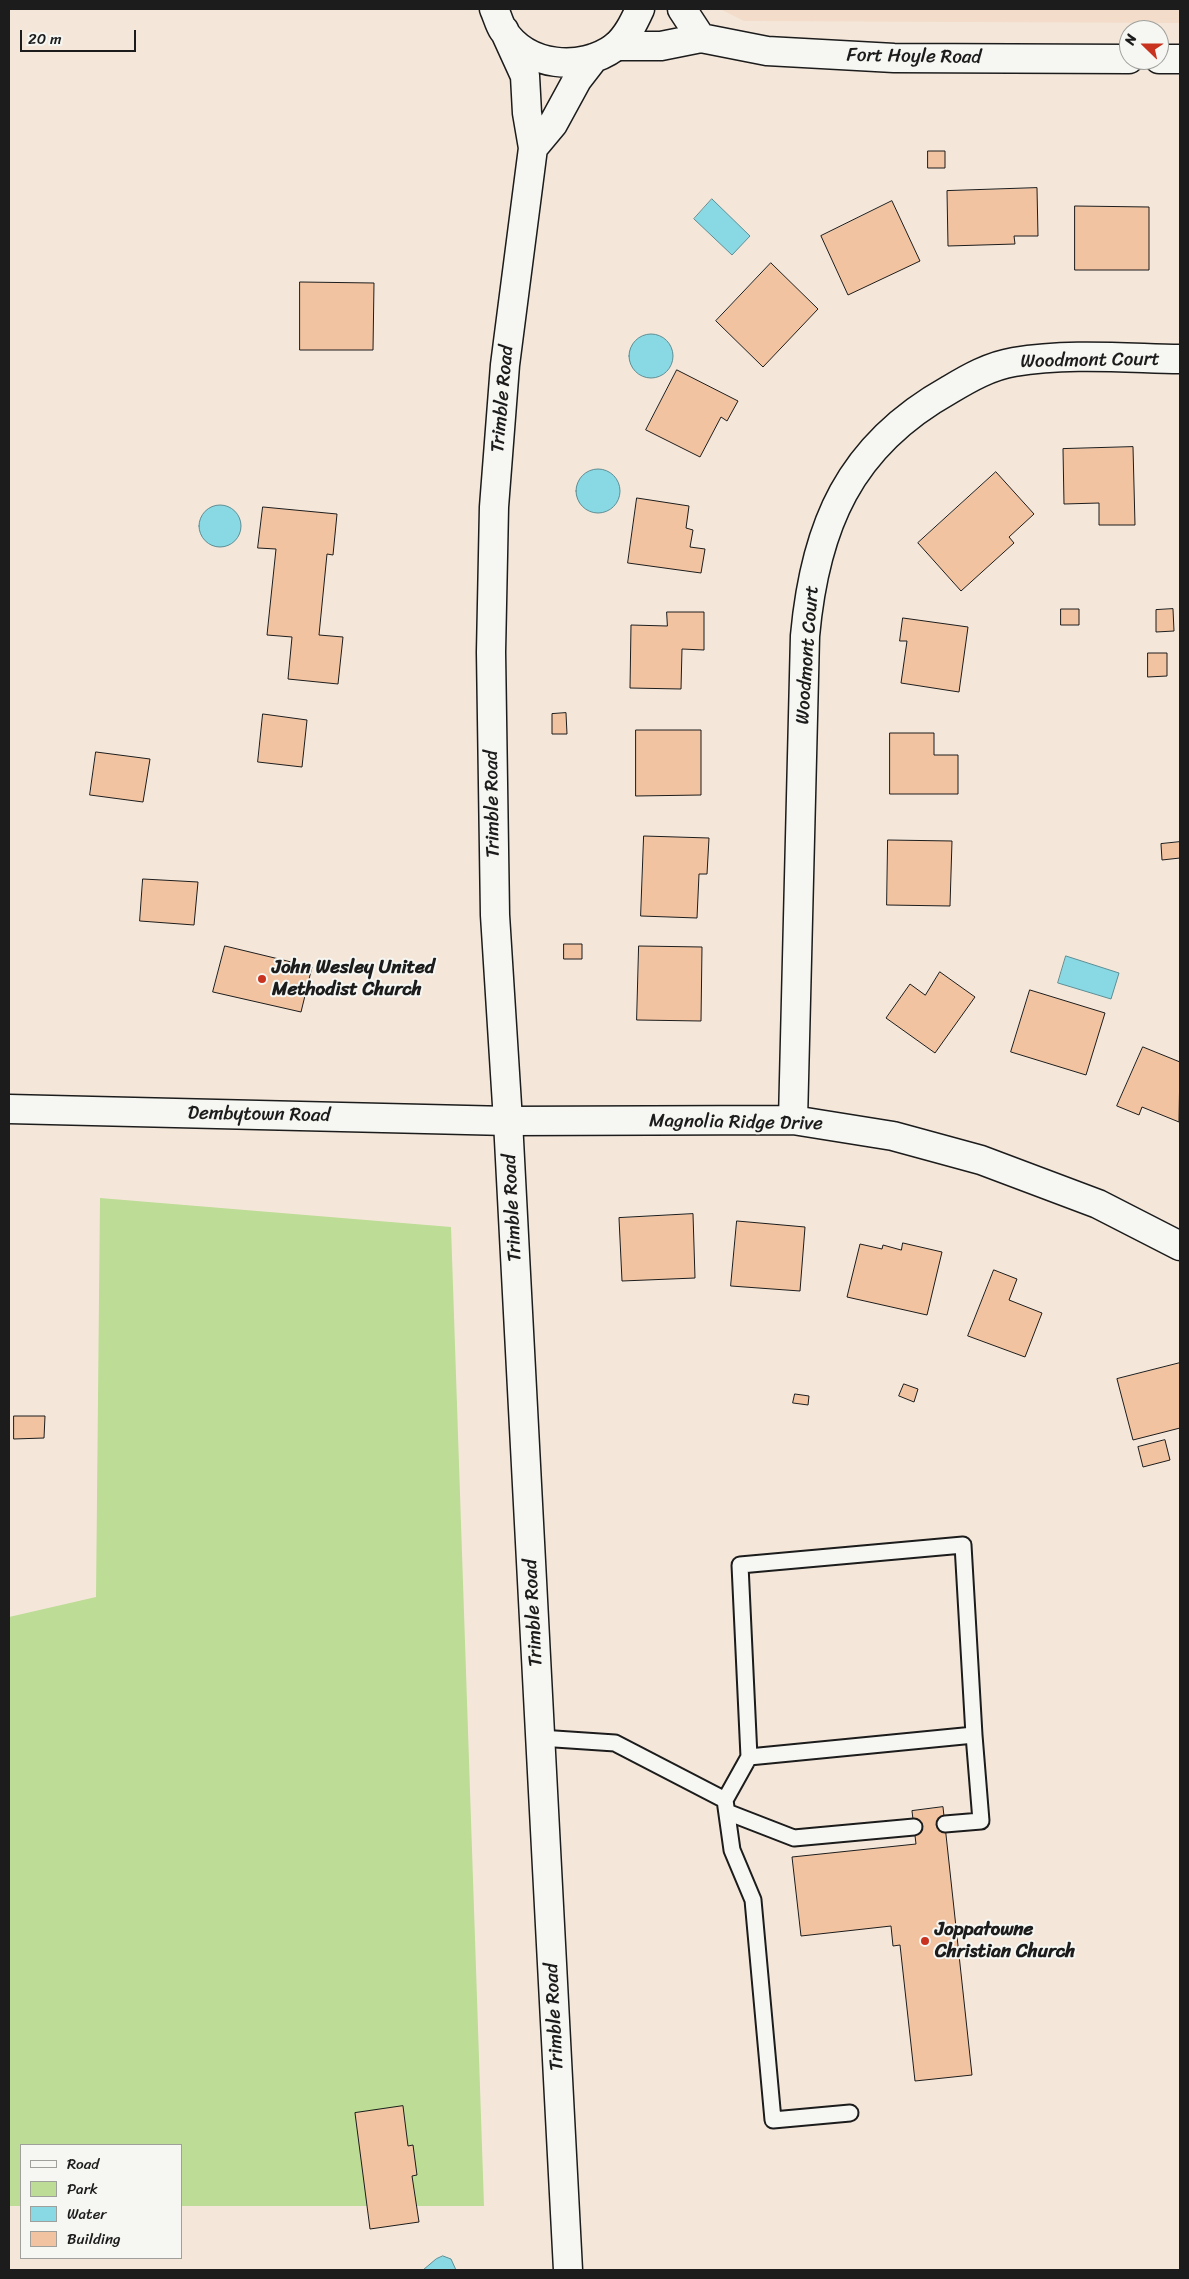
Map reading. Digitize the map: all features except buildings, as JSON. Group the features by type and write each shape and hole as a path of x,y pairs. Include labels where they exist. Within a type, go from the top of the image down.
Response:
{"street":[{"path":"533,148 553,124 577,80 632,27 640,9"},
{"path":"682,9 701,38"},
{"name":"Fort Hoyle Road","path":"499,20 522,49 545,60 570,64 605,52 661,46 701,38 767,51 894,58 1119,59"},
{"name":"Trimble Road","path":"499,20 525,76 527,113 533,148 505,365 493,546 491,652 495,915 508,1121 568,2270"},
{"name":"Woodmont Court","path":"793,1120 805,636 813,574 832,513 850,480 893,428 921,405 983,371 1012,362 1052,357 1180,359"},
{"name":"Dembytown Road","path":"9,1109 508,1121"},
{"name":"Magnolia Ridge Drive","path":"508,1121 793,1120 893,1136 981,1160 1098,1204 1180,1246"}],"lane":[{"path":"850,2113 772,2120 753,1900 732,1850 726,1806 749,1757 740,1565 962,1544 974,1735 982,1821 945,1824"},
{"path":"749,1757 974,1735"},
{"path":"540,1738 615,1742 726,1806 794,1838 914,1827"}],"shaded area":[{"path":"720,9 1180,9 1180,23 1169,23 1169,20 1119,20 1119,23 744,21"}],"green space":[{"path":"100,1198 451,1227 484,2206 182,2206 182,2144 20,2144 20,2206 9,2206 9,1617 96,1597"}],"water":[{"path":"712,199 750,236 732,255 694,219"},
{"path":"651,334 663,338 669,344 673,356 669,368 663,374 651,378 639,374 633,368 629,356 633,344 639,338"},
{"path":"598,469 610,473 616,479 620,491 616,503 610,509 598,513 586,509 580,503 576,491 580,479 586,473"},
{"path":"220,505 235,511 241,526 235,541 220,547 205,541 199,526 205,511"},
{"path":"1066,956 1119,973 1111,999 1058,983"},
{"path":"443,2256 451,2259 456,2270 423,2270 436,2259"}],"place":[{"name":"John Wesley United Methodist Church","path":"262,979"},
{"name":"Joppatowne Christian Church","path":"925,1941"}]}
